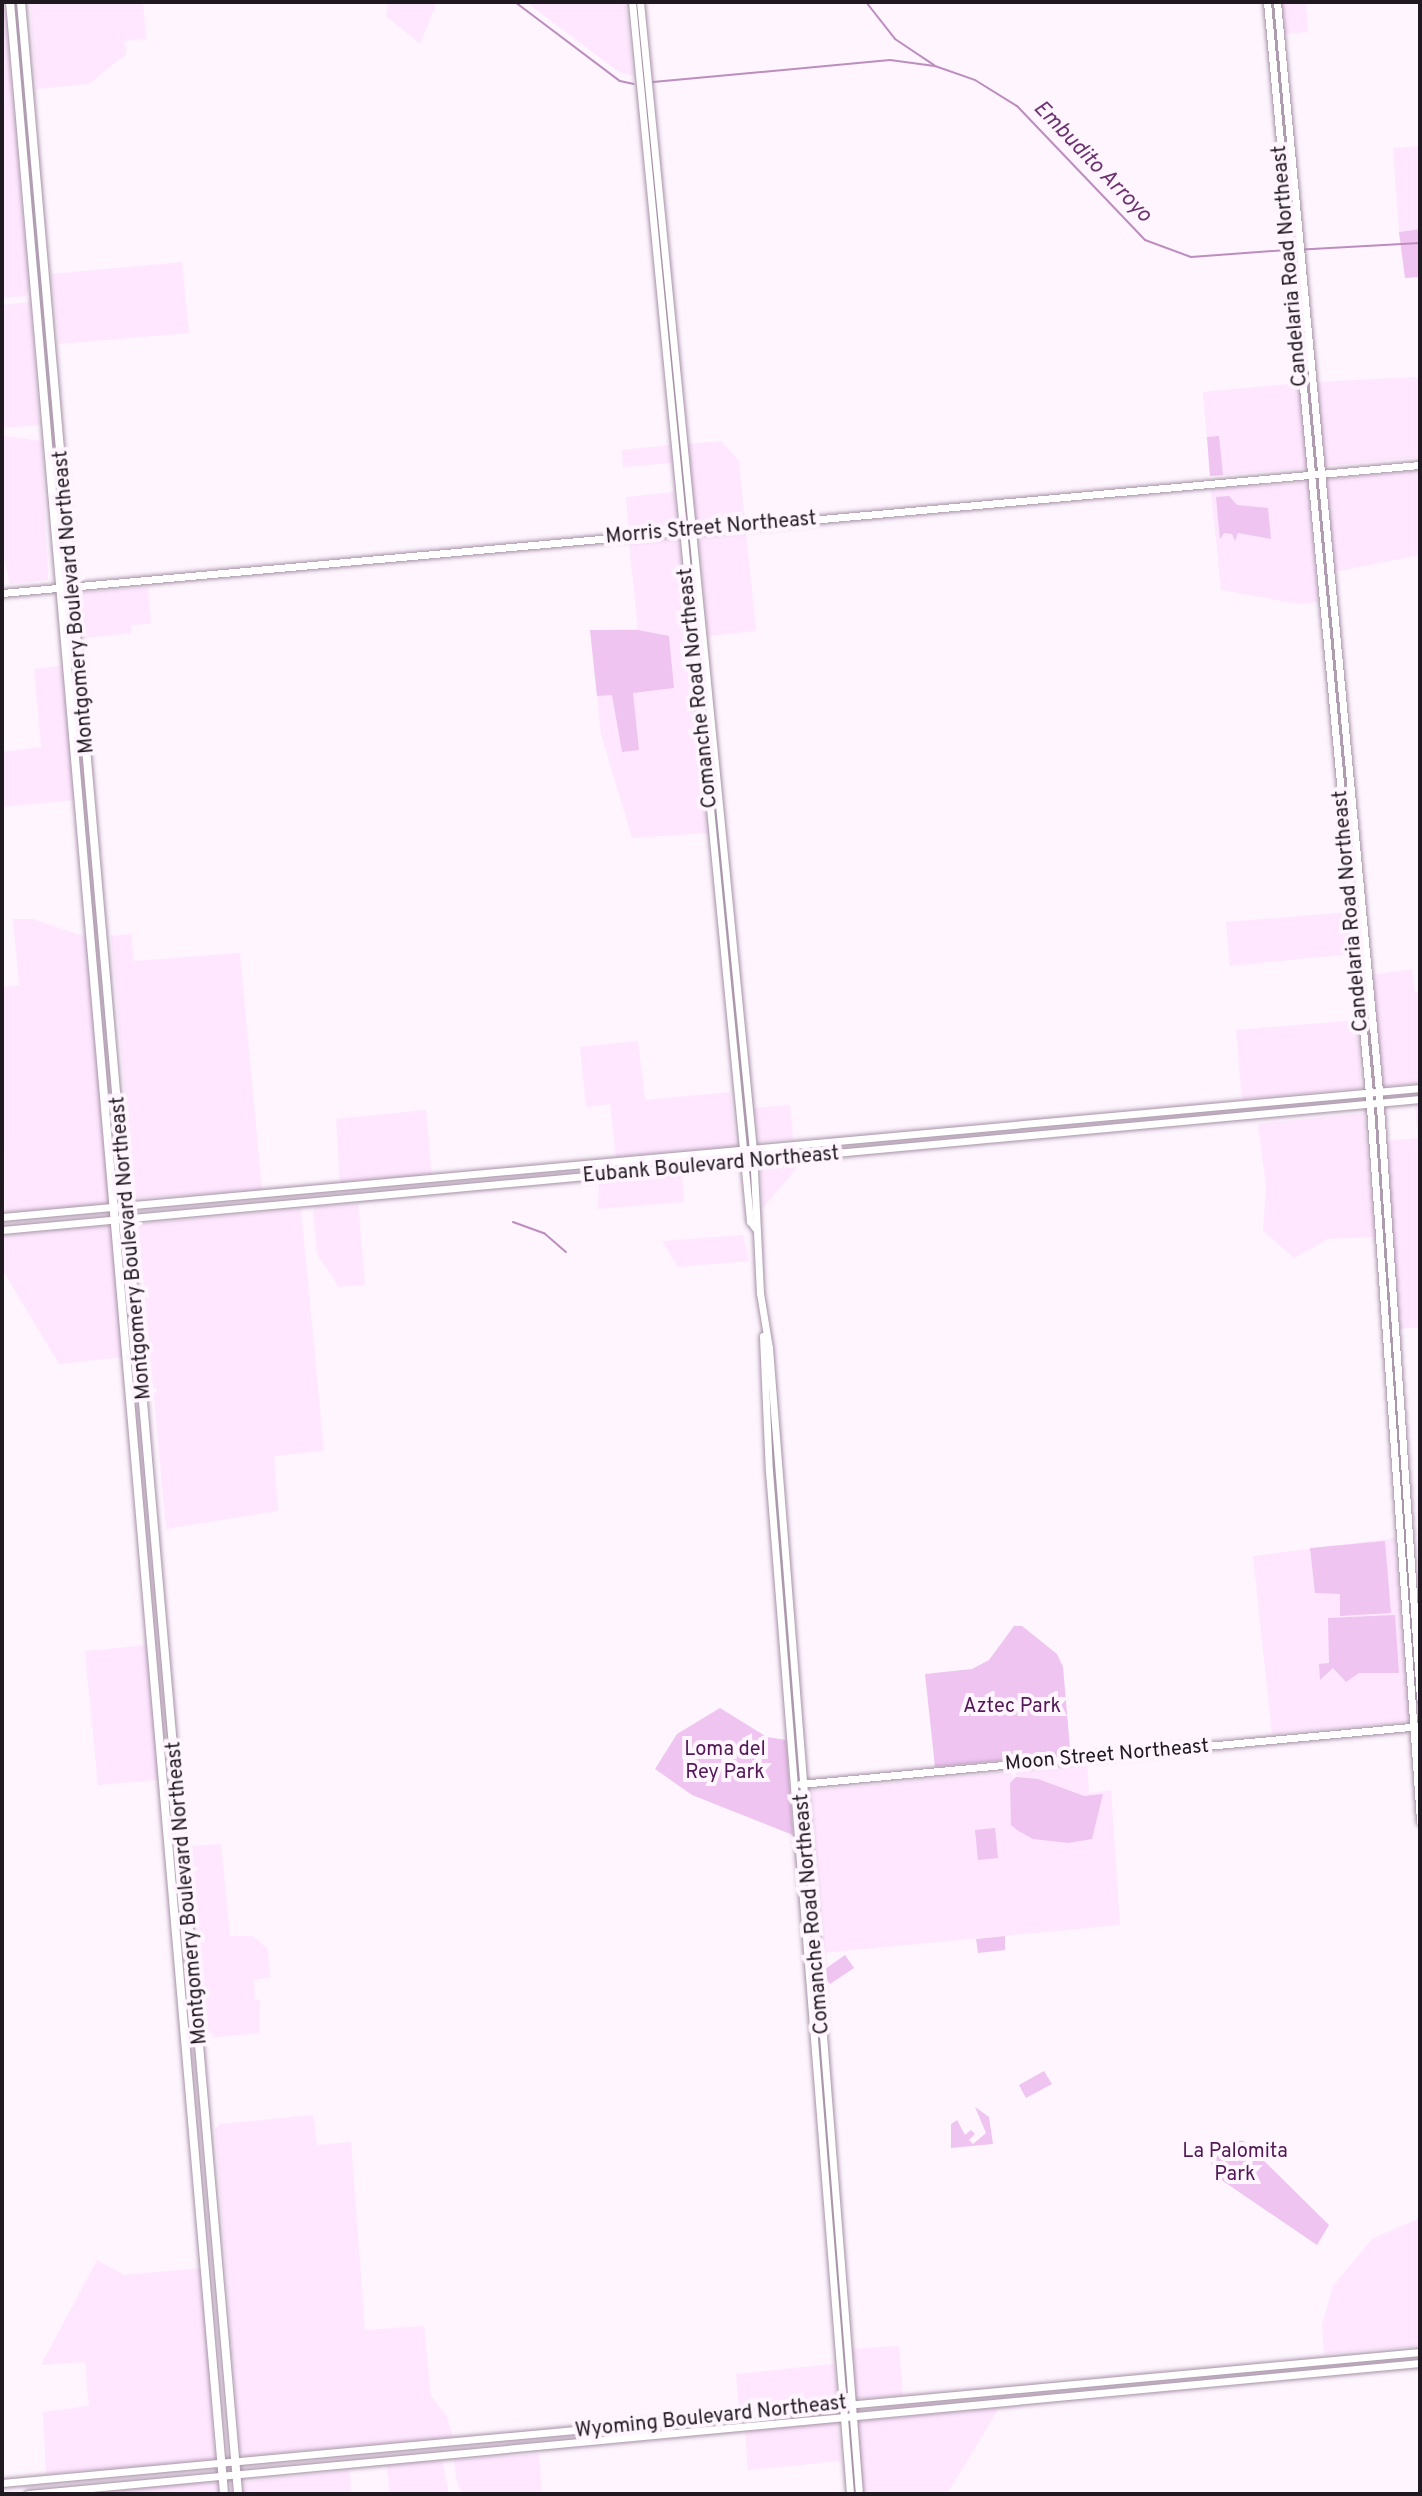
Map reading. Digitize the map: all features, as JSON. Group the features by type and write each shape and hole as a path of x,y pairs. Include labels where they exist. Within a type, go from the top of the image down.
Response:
{"main road":[{"name":"Montgomery Boulevard Northeast","path":"10,2 117,1207 224,2494"},
{"name":"Montgomery Boulevard Northeast","path":"21,2 238,2494"},
{"name":"Comanche Road Northeast","path":"632,2 749,1150 750,1221 755,1228 763,1336 769,1348 850,2494"},
{"name":"Comanche Road Northeast","path":"640,2 687,530"},
{"name":"Candelaria Road Northeast","path":"1267,2 1369,1093 1416,1726 1420,1821"},
{"name":"Candelaria Road Northeast","path":"1277,2 1379,1092 1420,1698"},
{"name":"Morris Street Northeast","path":"2,593 1420,465"},
{"name":"Eubank Boulevard Northeast","path":"2,1217 1420,1088"},
{"name":"Eubank Boulevard Northeast","path":"2,1230 1420,1099"},
{"path":"124,1300 131,1302 135,1334 139,1336"},
{"name":"Moon Street Northeast","path":"798,1784 1416,1726"},
{"name":"Wyoming Boulevard Northeast","path":"2,2483 1420,2352"},
{"name":"Wyoming Boulevard Northeast","path":"28,2494 1420,2363"},
{"name":"Comanche Road Northeast","path":"847,2418 859,2494"}],"shaded area":[{"path":"4,2 29,289 26,296 2,298"},
{"path":"30,2 143,2 146,39 125,41 126,54 89,84 36,89"},
{"path":"388,2 437,2 420,44 386,16"},
{"path":"526,2 625,2 633,76 619,72"},
{"path":"1280,2 1306,2 1308,32 1285,34"},
{"path":"1420,146 1420,229 1399,232 1393,148"},
{"path":"182,262 189,333 59,344 52,274"},
{"path":"30,302 39,425 3,428 2,305"},
{"path":"1415,377 1420,381 1420,457 1325,466 1316,382"},
{"path":"1299,383 1308,468 1210,476 1203,392"},
{"path":"2,436 42,441 48,580 10,584 2,549"},
{"path":"721,441 739,461 745,521 696,525 687,444"},
{"path":"670,445 671,463 623,467 622,450"},
{"path":"1420,470 1420,555 1334,572 1326,480"},
{"path":"1308,482 1318,602 1300,604 1221,590 1211,489"},
{"path":"674,492 677,526 629,530 626,497"},
{"path":"746,532 756,631 708,636 699,536"},
{"path":"679,539 707,833 632,838 601,734 590,630 638,629 629,543"},
{"path":"148,587 151,624 131,625 131,633 84,638 80,593"},
{"path":"61,666 75,800 2,807 2,752 41,747 34,669"},
{"path":"1349,912 1352,954 1230,966 1226,922"},
{"path":"13,919 33,919 86,937 109,1204 5,1213 2,987 19,985"},
{"path":"131,934 134,961 240,953 262,1190 134,1198 111,936"},
{"path":"1412,969 1415,992 1420,992 1420,1083 1381,1087 1372,975"},
{"path":"1357,1020 1361,1088 1242,1099 1236,1030"},
{"path":"638,1041 645,1100 730,1092 736,1146 616,1157 610,1104 586,1107 580,1047"},
{"path":"790,1105 793,1139 759,1142 754,1108"},
{"path":"1415,1107 1420,1107 1420,1327 1399,1329 1386,1141 1418,1138"},
{"path":"426,1110 432,1176 340,1184 336,1119"},
{"path":"1364,1113 1375,1237 1328,1239 1294,1258 1263,1231 1266,1186 1258,1124"},
{"path":"800,1164 763,1208 761,1168"},
{"path":"677,1174 682,1177 684,1202 598,1209 599,1181"},
{"path":"358,1203 365,1285 339,1287 317,1254 313,1212 316,1207"},
{"path":"301,1209 324,1451 274,1456 278,1511 166,1529 138,1224"},
{"path":"112,1225 124,1357 59,1364 2,1269 2,1236"},
{"path":"743,1235 749,1261 678,1267 662,1241"},
{"path":"1395,1538 1409,1722 1272,1734 1253,1556"},
{"path":"148,1645 161,1780 98,1785 85,1651"},
{"path":"1087,1764 1089,1793 1111,1790 1120,1925 821,1953 802,1784 807,1791"},
{"path":"221,1844 230,1936 253,1936 268,1949 270,1977 254,1980 255,1999 260,2000 259,2033 207,2038 192,1846"},
{"path":"313,2115 317,2145 351,2142 365,2330 424,2326 431,2396 446,2415 453,2437 244,2456 240,2451 215,2129 220,2124"},
{"path":"1420,2218 1420,2346 1324,2354 1322,2325 1333,2286 1372,2239"},
{"path":"97,2260 124,2275 201,2268 215,2459 46,2474 43,2412 89,2406 85,2362 41,2365"},
{"path":"899,2346 903,2395 854,2399 850,2349"},
{"path":"834,2364 837,2401 739,2411 736,2374"},
{"path":"999,2408 947,2494 863,2494 855,2426 860,2421"},
{"path":"837,2422 841,2461 748,2470 745,2431"},
{"path":"539,2454 542,2494 463,2494 457,2483 454,2460"},
{"path":"442,2460 449,2494 390,2494 387,2466"},
{"path":"350,2470 351,2494 242,2494 244,2482"},
{"path":"219,2482 220,2494 85,2494 153,2487"}],"green space":[{"path":"1420,229 1420,277 1405,278 1399,232"},
{"path":"1219,436 1223,475 1210,476 1207,437"},
{"path":"1229,496 1237,505 1268,508 1271,539 1238,533 1235,541 1232,534 1224,533 1220,539 1216,497"},
{"path":"590,630 638,630 669,636 674,688 633,693 639,750 622,752 612,695 597,696"},
{"path":"1385,1541 1391,1613 1340,1616 1340,1594 1315,1593 1310,1548"},
{"path":"1395,1615 1399,1673 1359,1673 1346,1682 1333,1668 1320,1680 1319,1664 1329,1663 1328,1618"},
{"name":"Aztec Park","path":"1014,1626 1022,1626 1057,1654 1063,1667 1070,1748 1064,1754 935,1767 925,1674 972,1669 989,1660"},
{"name":"Loma del Rey Park","path":"720,1708 767,1737 786,1740 793,1835 692,1795 655,1769 677,1734"},
{"path":"1016,1777 1038,1779 1084,1796 1103,1794 1092,1839 1069,1843 1033,1839 1017,1830 1011,1825 1010,1783"},
{"path":"995,1828 998,1858 978,1860 975,1830"},
{"path":"1005,1936 1005,1950 978,1953 976,1939"},
{"path":"845,1955 854,1968 830,1984 821,1972"},
{"path":"1044,2071 1052,2084 1026,2098 1019,2085"},
{"path":"975,2107 989,2117 993,2144 951,2148 951,2124 957,2120 965,2135 971,2130 975,2134 969,2140 973,2144 986,2133"},
{"name":"La Palomita Park","path":"1232,2140 1244,2141 1329,2225 1317,2245 1217,2177 1211,2163"}],"waterway":[{"name":"Embudito Arroyo","path":"515,2 620,81 634,84"},
{"path":"866,2 895,39 934,65"},
{"name":"Embudito Arroyo","path":"653,82 890,60 935,66 975,80 1017,106 1145,240 1191,257 1287,250"},
{"name":"Embudito Arroyo","path":"1294,250 1420,243"},
{"path":"513,1222 544,1233 566,1252"}]}
